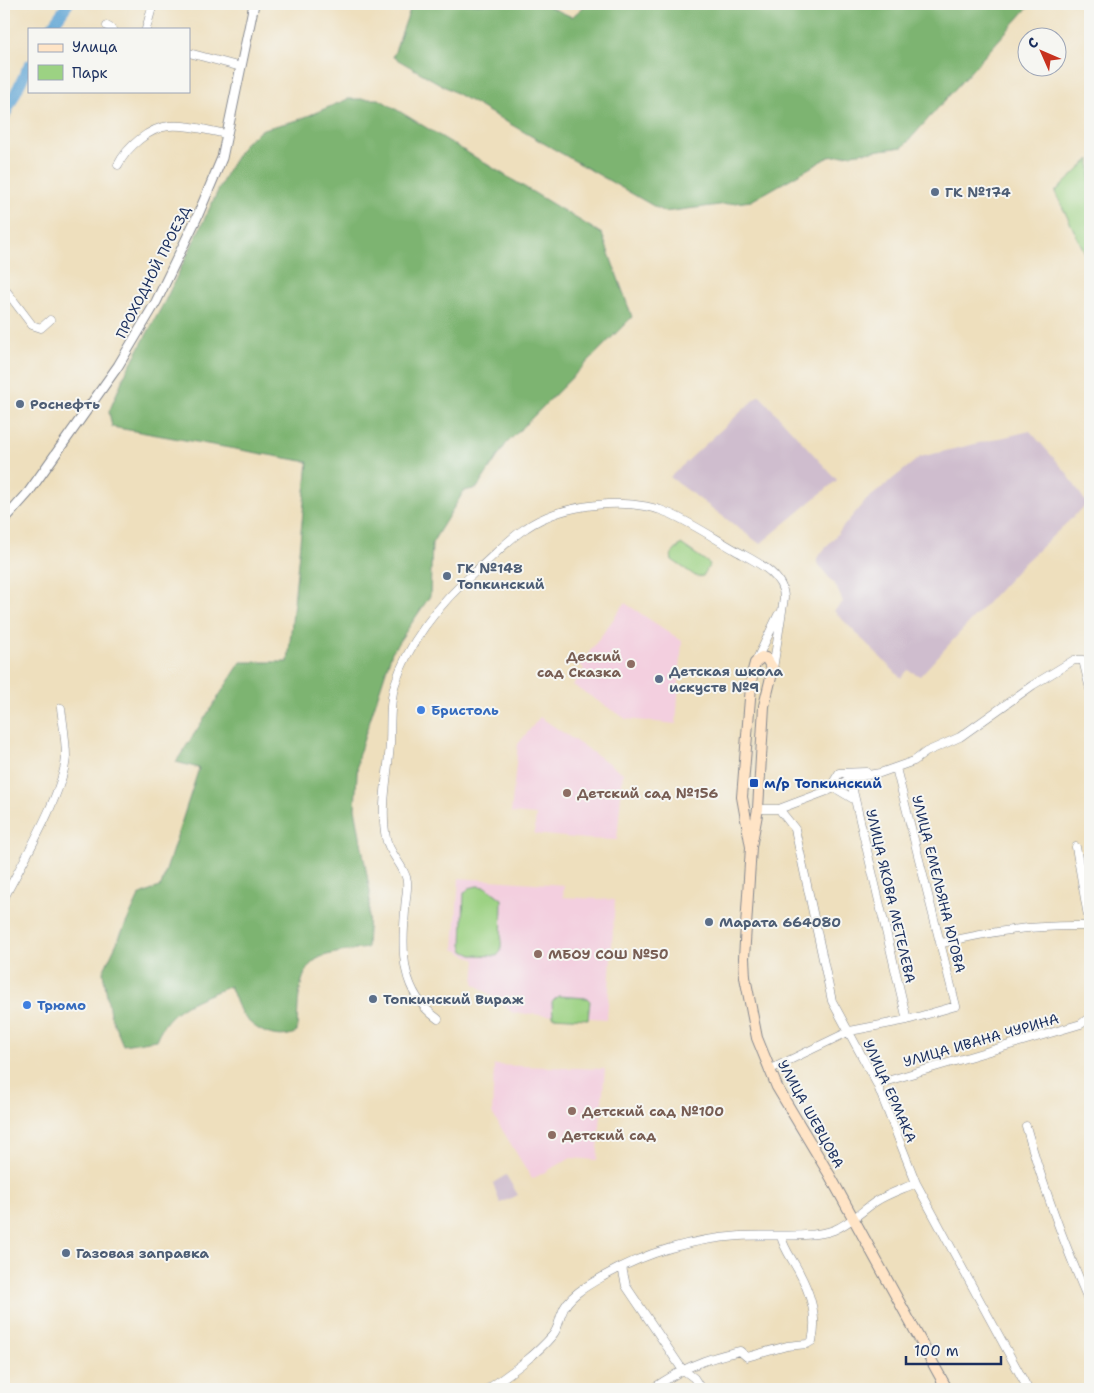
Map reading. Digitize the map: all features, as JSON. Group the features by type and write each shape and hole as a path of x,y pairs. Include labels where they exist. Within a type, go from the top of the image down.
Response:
{"main road":[{"path":"751,847 742,797 746,739 755,663 762,658 766,658 773,669"},
{"name":"УЛИЦА ШЕВЦОВА","path":"773,669 764,706 758,809 751,847 744,958 745,977 757,1038 769,1070 947,1389"}],"street":[{"path":"146,28 153,4"},
{"name":"ПРОХОДНОЙ ПРОЕЗД","path":"4,520 8,512 118,366 156,302 216,175 227,134 254,4"},
{"path":"190,53 241,67"},
{"path":"118,164 127,150 138,141 163,127 180,126 227,134"},
{"path":"4,288 32,325 41,328 50,320"},
{"name":"УЛИЦА ШЕВЦОВА","path":"438,1019 414,996 403,965 402,942 407,879 392,855 386,839 385,802 395,685 410,652 443,601 525,528 549,516 575,508 613,504 639,506 670,514 762,566 780,581 784,589 773,669"},
{"path":"755,663 781,609"},
{"path":"758,809 780,809 832,790 850,778 880,773 914,761 926,752 960,737 1056,670 1074,660 1083,660 1090,689"},
{"path":"4,898 48,811 61,779 66,758 61,708"},
{"name":"УЛИЦА ЕМЕЛЬЯНА ЮГОВА","path":"896,768 942,943 956,1006 907,1020"},
{"path":"832,790 839,773 880,773"},
{"name":"УЛИЦА ЯКОВА МЕТЕЛЕВА","path":"850,778 907,1020"},
{"path":"832,790 855,800"},
{"name":"УЛИЦА ЕРМАКА","path":"780,809 795,828 832,1001 850,1030 877,1084 916,1183 1028,1389"},
{"path":"942,943 1002,929 1051,925 1085,926 1089,922 1076,847"},
{"name":"УЛИЦА ИВАНА ЧУРИНА","path":"877,1084 1080,1024 1090,1017"},
{"path":"769,1070 850,1030 907,1020"},
{"path":"1026,1126 1036,1162 1064,1242 1090,1304"},
{"path":"488,1389 524,1362 550,1338 558,1328 562,1312 568,1302 582,1290 622,1267 654,1252 693,1244 739,1236 781,1236 834,1230 852,1220 877,1200 916,1183"},
{"path":"652,1389 682,1369 711,1357 740,1351 747,1357 787,1346 807,1344 812,1341 814,1306 781,1236"},
{"path":"622,1267 626,1286 682,1369 694,1378 701,1389"}],"shaded area":[{"path":"759,395 837,480 760,544 670,477"},
{"path":"1030,431 1066,472 1087,504 1024,563 920,676 908,670 901,678 834,611 843,602 836,586 817,563 817,558 864,502 920,457"},
{"name":"Деский сад Сказка","path":"625,603 682,641 676,724 626,719 573,685 584,669 580,665"},
{"name":"Детский сад №156","path":"540,717 623,773 617,840 534,834 536,815 511,813 518,744"},
{"name":"МБОУ СОШ №50","path":"459,878 564,885 563,897 615,900 607,1019 513,1013 474,983 476,960 454,949"},
{"name":"Детский сад","path":"494,1065 605,1069 597,1160 571,1158 532,1179 492,1113"},
{"path":"506,1175 518,1195 500,1203 493,1183"}],"green space":[{"path":"412,4 543,4 572,17 587,4 1031,4 903,147 829,157 751,201 664,212 393,57"},
{"path":"348,99 379,99 602,234 632,317 506,444 477,488 464,491 432,543 430,596 392,652 358,757 355,808 370,892 367,948 327,955 317,959 310,965 305,973 300,992 297,1032 282,1036 260,1030 242,1014 230,986 196,1000 177,1011 162,1028 156,1040 123,1045 110,1014 103,972 139,896 161,886 199,768 176,762 241,662 288,662 308,462 112,427 109,412 124,376 165,301 228,170 245,143 263,129 298,120"},
{"path":"1090,159 1090,263 1055,192"},
{"path":"681,544 710,564 703,576 697,577 672,560 671,555"},
{"path":"477,886 486,887 502,899 501,951 497,956 472,955 464,951 462,945 464,893 469,888"},
{"path":"558,996 587,998 590,1001 588,1019 553,1017 552,1002"}],"waterway":[{"path":"51,28 68,4"},
{"path":"4,117 28,67"}],"place":[{"name":"ГК №174","path":"935,192"},
{"name":"Роснефть","path":"20,404"},
{"name":"ГК №148 Топкинский","path":"447,576"},
{"name":"Деский сад Сказка","path":"631,664"},
{"name":"Детская школа искуств №9","path":"659,679"},
{"name":"Бристоль","path":"421,710"},
{"name":"м/р Топкинский","path":"754,783"},
{"name":"Детский сад №156","path":"567,793"},
{"name":"Марата 664080","path":"709,922"},
{"name":"МБОУ СОШ №50","path":"538,954"},
{"name":"Топкинский Вираж","path":"373,999"},
{"name":"Трюмо","path":"27,1005"},
{"name":"Детский сад №100","path":"572,1111"},
{"name":"Детский сад","path":"552,1135"},
{"name":"Газовая заправка","path":"66,1253"}]}
